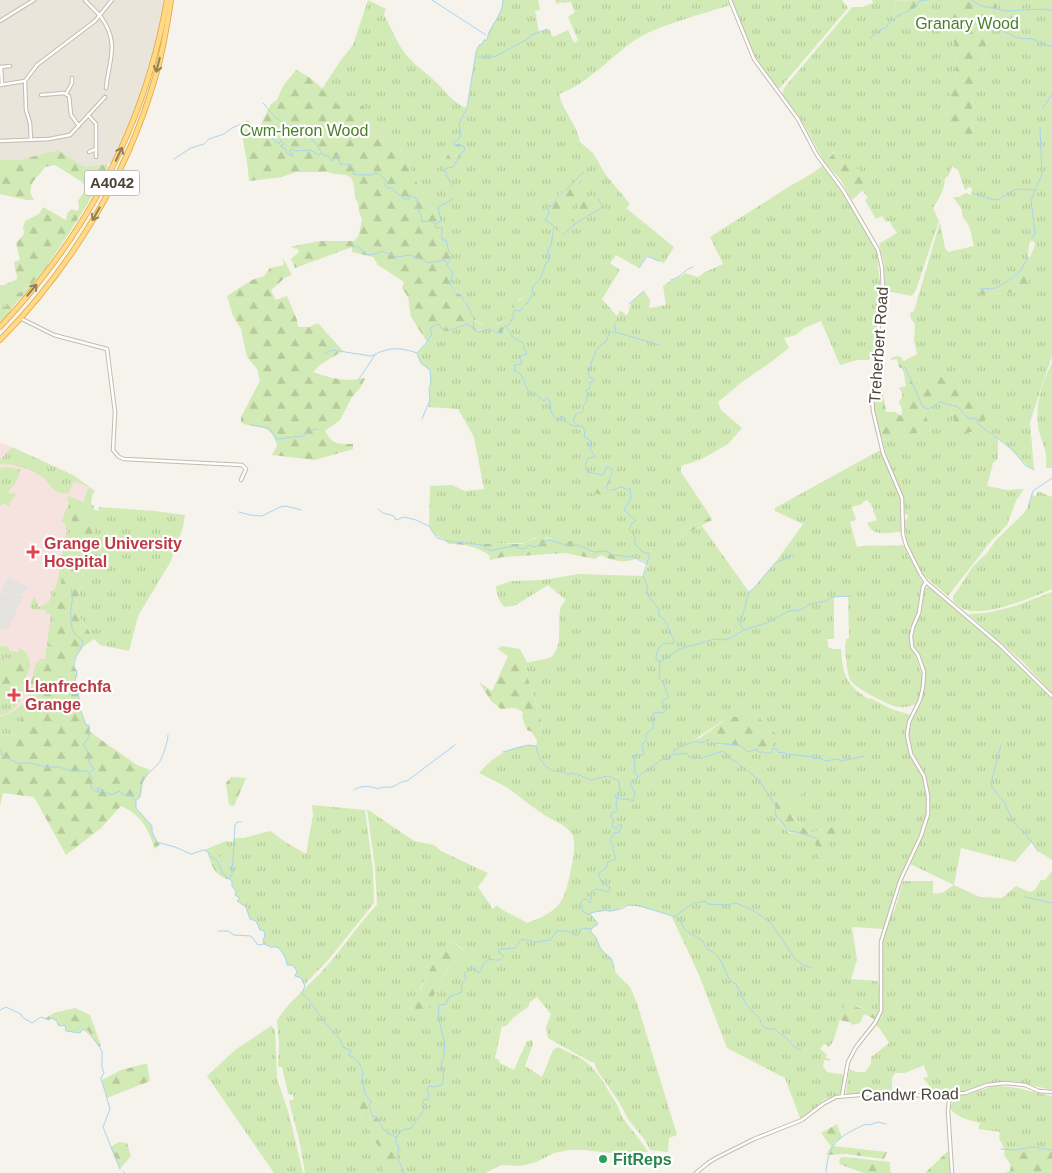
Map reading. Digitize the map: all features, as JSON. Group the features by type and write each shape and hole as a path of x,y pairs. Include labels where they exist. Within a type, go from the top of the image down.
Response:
{"highway":[{"name":"A4042","path":"0,327 57,260 91,208 107,179 136,113 163,22 167,0"},
{"name":"A4042","path":"0,340 48,285 82,238 97,213 124,159 146,105 162,49 171,0"}],"street":[{"path":"0,22 34,0"},
{"path":"85,0 100,15 110,34 113,46 106,88"},
{"path":"31,140 30,122 26,110 25,81 37,65 90,24 112,0"},
{"name":"Treherbert Road","path":"730,0 754,59 798,119 817,155 843,190 878,250 882,268 883,292 876,337 877,365 872,398 873,411 883,453 902,498 903,534 906,545 921,576 926,582 1007,651 1052,696"},
{"path":"10,66 0,67 1,85 25,81"},
{"path":"66,94 72,83 72,78"},
{"path":"41,94 66,94"},
{"path":"66,94 69,96 71,115 79,126"},
{"path":"0,141 31,140 70,135 105,97"},
{"path":"88,115 96,124 96,157"},
{"path":"89,152 96,149"},
{"path":"20,318 54,336 107,349 115,412 113,450 119,457 124,459 242,465 246,469 241,480"},
{"path":"842,1096 848,1062 856,1047 875,1023 880,1011 881,942 900,881 921,836 928,814 928,796 924,776 911,754 907,735 909,722 920,700 923,687 924,672 918,655 912,647 911,636 923,587 926,582"},
{"name":"Candwr Road","path":"696,1173 708,1162 754,1139 802,1120 830,1099 842,1096 894,1092 923,1096 953,1094 965,1093 987,1085 1005,1083 1014,1083 1039,1091 1052,1092"},
{"path":"952,1173 948,1110 953,1094"}],"shaded area":[{"path":"0,0 167,0 146,82 115,163 84,167 58,150 19,160 0,160"},
{"name":"Grange University Hospital","path":"0,442 73,475 95,491 92,495 91,505 62,573 47,663 36,662 26,701 0,739"},
{"path":"8,577 28,587 24,593 17,595 0,593"},
{"path":"0,594 23,596 9,628 4,630 0,629"}],"green space":[{"path":"368,0 386,9 384,15 404,52 454,101 467,108 476,52 479,45 484,40 487,40 490,30 501,11 503,0 538,0 540,10 535,11 539,32 549,29 553,37 568,30 574,43 578,40 568,17 575,12 571,2 557,4 555,0 727,0 730,5 668,25 635,40 580,84 559,94 576,129 580,142 593,153 606,175 630,204 626,208 674,247 664,263 646,256 639,268 616,255 610,263 620,270 602,299 617,316 620,310 626,315 628,314 631,302 644,291 650,300 649,308 666,305 663,286 685,273 698,277 723,264 710,237 822,166 836,182 873,242 877,254 881,293 881,304 873,342 875,357 871,357 869,360 857,360 840,365 821,321 804,328 796,335 784,338 789,348 718,402 721,410 742,428 728,444 702,459 681,466 681,472 711,517 651,548 648,564 674,541 702,526 749,592 775,563 803,524 775,511 775,508 880,450 900,495 901,531 885,533 873,530 867,523 877,520 873,507 867,500 862,504 852,507 856,520 850,522 857,547 903,545 923,583 918,612 910,628 910,647 915,653 922,675 922,687 918,703 906,707 895,706 881,701 851,681 847,669 845,646 846,639 849,638 848,596 834,597 834,639 827,639 828,647 841,649 844,672 854,688 868,699 870,698 891,709 911,715 906,725 906,735 909,751 915,765 923,776 927,793 926,819 898,881 883,929 852,927 857,960 851,979 878,981 880,999 878,1014 856,1006 842,1013 833,1042 829,1047 824,1044 820,1049 827,1055 826,1058 830,1059 830,1061 824,1060 823,1066 827,1072 845,1075 843,1089 840,1094 825,1099 810,1113 800,1118 785,1078 727,1048 699,975 671,915 628,905 613,911 590,914 598,924 591,929 591,932 597,938 601,949 612,959 616,973 630,987 637,1003 677,1135 669,1138 668,1152 650,1150 645,1140 628,1119 597,1070 594,1062 548,1038 546,1027 551,1014 537,997 506,1026 502,1026 495,1058 500,1063 514,1070 527,1041 532,1040 533,1044 525,1066 542,1077 553,1050 558,1047 583,1060 599,1076 623,1118 648,1152 611,1153 569,1150 554,1153 534,1163 519,1166 502,1165 485,1173 404,1173 397,1157 399,1148 395,1140 384,1130 379,1119 373,1117 368,1097 357,1102 361,1116 369,1128 373,1141 377,1144 383,1158 382,1166 385,1173 305,1173 289,1101 294,1099 293,1094 290,1095 288,1093 282,1067 278,1067 279,1043 277,1021 293,1001 333,959 377,905 375,867 367,809 414,841 434,845 441,851 488,873 478,887 493,909 497,905 527,923 556,908 561,902 570,876 574,849 572,834 566,827 544,815 506,787 479,773 504,752 520,747 536,746 537,741 542,741 541,721 525,663 550,658 554,653 559,642 560,610 566,600 548,585 516,605 505,607 499,600 496,586 512,581 543,580 579,574 643,576 648,565 644,561 633,557 613,555 606,551 594,552 590,549 578,549 548,537 534,538 525,543 473,544 438,537 429,526 430,486 452,485 465,491 484,489 474,437 458,409 428,407 430,371 421,363 417,353 434,335 451,331 467,324 478,331 489,329 498,333 514,317 513,313 515,310 525,308 532,295 532,291 519,300 508,316 494,326 487,327 473,319 465,300 450,284 447,265 451,254 446,240 442,240 443,234 436,228 435,224 440,221 420,189 411,170 409,160 391,139 375,135 365,111 349,114 337,106 322,89 353,45","holes":["580,176 574,204 559,231 545,220 554,204 555,198","606,471 612,474 606,488 613,490 604,496 587,491 592,474 603,475","756,715 777,735 762,751 724,743 720,745 709,740 700,743 697,741 691,742 730,716 749,718","802,790 792,815 809,833 823,829 839,834 829,836 827,842 830,849 829,854 825,856 816,851 815,840 807,836 789,833 777,821 775,803 791,798","452,941 466,952 454,963 438,983 430,1006 418,996 426,976"]},
{"path":"731,0 842,0 848,8 780,88 777,88 753,53"},
{"path":"872,0 909,0 896,1 894,19 905,13 919,1 915,0 952,0 953,4 941,25 941,29 954,42 957,52 955,81 946,107 947,119 967,137 973,149 973,91 986,50 987,40 992,31 988,18 990,11 997,0 1052,0 1052,356 1030,422 1034,470 998,438 998,459 993,463 987,486 1007,490 1024,489 1016,501 1007,525 991,541 948,596 923,575 907,543 904,520 907,519 908,515 905,514 904,504 882,440 931,430 924,411 940,402 951,405 956,430 977,434 989,433 993,437 995,436 982,426 984,412 975,394 949,379 930,374 921,382 913,385 904,361 917,354 914,341 915,324 911,319 910,313 914,311 940,222 945,248 948,252 974,246 961,208 953,197 959,197 966,193 971,195 972,188 969,187 965,190 958,170 952,166 949,175 945,178 941,194 933,208 939,221 916,290 912,296 887,291 885,288 884,263 879,244 897,233 889,221 886,222 882,216 876,219 865,200 868,198 862,190 872,181 834,151 825,163 802,121 782,95 784,88 852,7 862,7 873,3","holes":["1031,241 1035,245 1030,257 1028,291 979,295 980,289 996,288 1014,277 1021,270 1028,257 1029,244"]},
{"name":"Granary Wood","path":"952,0 997,0 995,3 997,8 992,8 989,14 992,31 987,40 986,50 973,91 973,149 968,149 967,137 943,122 947,119 946,107 955,81 957,52 954,42 941,29 941,25 953,4"},
{"path":"896,1 919,1 916,7 894,19"},
{"name":"Cwm-heron Wood","path":"296,70 318,84 335,102 349,113 363,105 375,135 391,139 409,160 411,170 420,189 436,215 440,217 441,221 436,224 436,228 442,227 442,240 446,240 449,252 452,255 447,265 453,273 450,284 461,295 474,320 488,326 498,324 526,292 532,291 529,302 520,311 515,310 513,313 514,317 510,324 504,327 502,333 489,329 477,331 467,324 434,335 427,342 411,317 408,297 402,288 404,282 378,265 373,257 352,252 352,247 295,268 291,259 299,252 298,249 290,247 320,241 354,241 359,235 362,219 355,198 352,179 347,175 328,172 296,172 282,177 249,181 240,125 248,121 254,127 259,128 271,104 277,100 283,86"},
{"path":"453,143 455,145 459,144 465,150 460,154 453,167 444,170 442,168"},
{"path":"58,150 84,167 107,164 108,167 56,253 29,290 0,322 0,303 3,307 6,307 10,297 24,290 31,279 16,274 14,262 20,260 16,243 24,234 25,221 39,214 43,207 66,220 67,214 71,209 77,211 79,209 78,201 86,188 82,182 55,165 45,167 33,182 30,190 34,200 0,194 0,160 19,160"},
{"path":"835,151 873,181 852,200 840,179 825,163"},
{"path":"580,176 574,204 560,232 545,220 549,214 548,208 554,204 557,196"},
{"path":"594,194 602,206 601,208 576,223 569,231 568,229 579,205"},
{"path":"1028,257 1030,257 1029,291 979,295 978,290 996,288 1014,277 1021,270"},
{"path":"283,258 292,275 286,277 271,290 276,300 287,296 298,327 309,327 318,323 343,351 321,364 313,372 339,379 365,378 340,420 325,431 336,443 353,444 353,449 315,460 272,455 277,446 272,434 261,427 241,422 241,417 260,381 257,369 247,357 241,329 233,316 227,296 252,280 264,276 270,268 284,265"},
{"path":"17,274 31,279 24,290 15,294 6,307 3,307 0,303 0,285 17,279"},
{"path":"901,357 904,361 913,385 921,382 923,377 930,374 949,379 975,394 979,403 987,406 982,426 995,436 993,437 989,433 976,436 971,432 967,433 965,437 956,430 951,405 940,402 924,411 931,430 882,440 875,411 875,389 877,381 881,382 886,412 895,412 901,416 902,409 899,402 902,391 899,388 906,386 903,369 899,367 897,359 891,360 891,358"},
{"path":"1052,363 1052,468 1046,468 1046,453 1039,431 1038,405 1042,387"},
{"path":"12,447 73,475 95,491 92,495 91,504 94,506 93,509 99,511 99,507 185,515 183,527 171,561 138,616 129,651 100,645 75,610 94,532 94,520 76,511 72,520 47,663 38,662 40,659 45,659 51,614 45,613 46,610 29,608 34,596 39,607 47,603 50,600 51,591 54,590 57,584 67,530 65,528 66,524 61,522 69,503 67,497 69,496 83,502 89,487 74,481 69,493 58,492 45,479 32,471 0,464 0,460"},
{"path":"607,466 613,470 606,488 614,491 604,496 587,491 592,474 603,475"},
{"path":"8,467 21,470 16,482 8,492 11,494 13,492 16,495 9,503 10,506 3,503 0,506 0,468"},
{"path":"1038,491 1052,497 1052,589 1021,601 986,611 961,608 953,601 953,597 973,566 1023,514 1028,507 1032,494 1035,497"},
{"path":"76,511 94,520 94,532 75,610 94,639 83,647 74,660 74,666 78,675 75,681 80,701 79,706 86,725 89,725 90,732 137,765 150,770 143,782 141,797 136,801 136,808 152,826 152,831 157,842 160,844 155,849 143,823 134,814 121,806 101,828 66,855 34,797 3,793 0,806 0,739 2,734 11,735 19,733 22,718 28,714 39,719 47,705 46,701 38,699 26,701 36,662 47,663 72,519"},
{"path":"711,517 712,520 674,541 653,562 648,564 651,548"},
{"path":"541,537 577,542 578,549 590,549 595,552 606,551 613,555 637,558 619,561 601,555 595,559 565,553 503,557 490,560 489,555 479,549 465,545 448,544 444,539 474,544 481,542 486,544 520,544"},
{"path":"927,587 931,588 1002,648 1052,698 1052,860 1038,851 1032,842 1015,862 961,848 954,885 910,864 923,836 929,808 926,778 913,752 909,738 910,724 924,691 925,684 923,665 914,647 913,637 921,609 924,589"},
{"path":"1052,592 1052,693 1023,662 968,614 987,613 1015,606"},
{"path":"0,646 9,647 9,651 18,652 19,648 22,649 28,655 30,667 21,659 0,656"},
{"path":"502,646 520,649 527,662 525,663 527,674 541,721 542,741 537,741 532,732 527,730 522,717 523,712 515,708 501,709 491,701 479,682 492,691 508,656 498,649"},
{"path":"0,656 6,659 17,658 29,663 30,667 23,685 0,689"},
{"path":"27,677 20,701 12,710 0,715 0,689 23,685"},
{"path":"38,699 46,701 47,704 39,719 37,720 28,714 24,716 19,724 19,733 12,735 2,734 0,739 0,717 14,711 26,701"},
{"path":"756,715 777,735 769,752 764,753 762,751 761,753 756,749 748,752 739,746 712,743 709,740 700,743 697,741 691,742 685,746 684,744 700,738 730,716 749,718"},
{"path":"231,777 246,778 234,806 229,805 226,783"},
{"path":"803,789 792,816 809,833 831,828 842,831 839,834 829,836 827,842 831,851 820,859 816,851 815,840 791,833 783,827 776,816 774,803 791,798"},
{"path":"312,805 365,810 373,870 374,903 329,959 304,985 301,978 295,976 297,970 292,965 287,965 283,953 277,947 264,944 264,931 260,930 256,921 250,919 246,907 237,901 239,898 235,895 236,891 232,886 232,881 229,879 232,874 213,851 208,852 204,850 226,841 233,842 234,838 244,838 270,831 306,854 313,815"},
{"path":"213,851 220,857 232,874 229,879 220,876 214,869 208,852"},
{"path":"1052,871 1052,1090 1013,1081 987,1084 967,1091 935,1093 923,1078 928,1077 924,1065 905,1073 895,1073 892,1078 892,1090 890,1091 849,1095 846,1093 849,1069 856,1072 865,1072 871,1064 871,1057 889,1043 876,1025 883,1007 882,942 889,920 895,909 903,881 933,881 933,893 944,892 954,885 980,897 1002,898 1016,886 1030,892 1035,890 1041,880 1045,880"},
{"path":"452,941 466,952 452,964 441,978 426,1014 418,1020 413,1017 418,996 426,976 438,957"},
{"path":"845,1003 878,1014 876,1020 864,1014 860,1023 852,1025 840,1020"},
{"path":"75,1008 90,1015 101,1046 98,1046 88,1031 83,1029 80,1033 66,1031 65,1026 58,1025 57,1021 51,1018 49,1020 46,1018 54,1013"},
{"path":"271,1026 275,1029 277,1079 289,1114 303,1173 274,1173 207,1076 235,1050"},
{"path":"147,1064 150,1081 107,1098 102,1080 121,1070"},
{"path":"994,1086 1016,1088 1052,1096 1052,1150 1033,1147 1005,1150 999,1138 1000,1132 978,1129 980,1123 959,1116 950,1108 955,1096"},
{"path":"368,1097 371,1102 369,1105 373,1117 379,1119 384,1130 388,1130 388,1133 396,1137 396,1143 399,1148 398,1157 404,1173 385,1173 382,1166 383,1158 377,1144 373,1141 369,1128 361,1116 357,1101"},
{"path":"837,1124 842,1138 835,1142 833,1146 887,1152 884,1159 846,1154 826,1155 831,1146 821,1133"},
{"path":"119,1142 127,1143 131,1156 120,1169 110,1147"},
{"path":"1033,1147 1052,1150 1052,1173 1005,1173 1010,1171 1011,1165 1004,1155 1005,1150"},
{"path":"948,1151 951,1173 925,1173"},
{"path":"840,1158 890,1162 890,1171 892,1173 864,1173 839,1164"}],"waterway":[{"path":"432,0 486,35"},
{"path":"452,186 444,170 453,167 460,154 465,150 459,144 455,145 453,143 459,139 461,134 459,124 467,108 476,52 479,45 484,40 487,40 490,30 501,11 503,0"},
{"path":"870,38 886,28 895,18 916,7 919,1 927,0"},
{"path":"971,0 982,6 1006,11 1044,9 1052,11"},
{"path":"477,57 494,57 532,35 547,29"},
{"path":"992,31 1000,29 1017,38 1032,39 1052,47"},
{"path":"1043,108 1052,94"},
{"path":"263,103 279,120 307,134 322,153"},
{"path":"174,159 191,148 204,144 209,139 224,134 248,121 254,127 272,136 279,144 281,140 284,144 280,146 286,149 286,153 293,156 290,151 291,149 295,151 310,150 319,155 322,153 324,156 328,155 331,161 337,156 341,165 344,163 346,165 350,164 354,170 353,174 379,174 386,180 385,185 388,188 392,188 402,198 409,199 410,195 417,199 422,222 429,221 434,223"},
{"path":"1032,238 1035,234 1031,200 1042,174 1040,127"},
{"path":"507,326 514,317 513,313 515,310 520,311 531,298 533,287 541,277 546,263 549,261 548,249 551,246 554,226 545,220 549,214 548,208 584,172"},
{"path":"972,193 994,200 1016,189 1035,190"},
{"path":"564,234 576,223 601,208 602,206 598,198"},
{"path":"404,1173 397,1157 399,1148 395,1140 402,1130 411,1128 426,1107 423,1102 429,1096 427,1090 429,1086 434,1087 443,1083 441,1064 444,1056 444,1042 439,1021 439,1005 446,1004 449,997 462,992 461,985 466,979 464,974 469,969 474,968 478,973 486,961 502,959 504,956 498,952 500,949 515,948 522,939 535,942 550,940 557,931 568,931 577,936 582,928 591,929 598,924 592,916 583,912 581,903 582,900 586,899 590,903 592,892 596,889 609,892 610,887 605,884 603,885 598,874 606,868 608,862 616,859 613,845 610,841 614,833 619,832 622,825 620,824 616,829 612,826 614,819 611,817 611,814 618,810 616,806 617,798 633,801 635,793 630,784 632,780 638,777 634,772 634,755 644,755 642,744 646,741 646,734 653,728 653,714 655,712 663,713 667,709 662,703 668,696 663,682 659,678 660,662 656,659 656,656 664,643 673,644 674,640 666,623 659,616 659,609 646,593 648,588 643,576 650,554 643,552 635,545 635,536 629,530 632,523 636,521 624,510 631,498 630,488 627,490 622,487 612,490 606,488 613,470 607,466 603,475 587,472 586,462 588,458 596,457 590,449 591,441 584,437 585,431 582,426 571,425 561,416 557,421 551,411 549,399 547,398 544,401 536,395 529,393 521,374 514,370 515,365 522,364 520,357 527,353 523,343 514,338 506,326 504,326 502,333 489,329 479,332 475,331 473,328 474,317 461,295 450,284 453,273 447,265 452,255 449,252 446,240 442,240 442,227 436,228 435,224 441,221 438,207 453,199"},
{"path":"352,247 357,246 368,255 382,251 397,257 410,255 428,263 445,260 447,263"},
{"path":"639,268 647,256 659,261"},
{"path":"980,289 996,288 1014,277 1021,270 1028,257"},
{"path":"671,280 693,267"},
{"path":"629,304 644,291"},
{"path":"612,333 616,330 614,325 616,322"},
{"path":"324,354 332,350 371,356 395,349 417,353 432,334 430,328 439,324 442,329 450,330 467,324 473,328"},
{"path":"615,332 659,345"},
{"path":"579,426 573,421 576,414 584,410 583,406 587,401 587,396 590,394 585,391 590,388 590,382 593,382 594,379 590,378 588,374 592,360 599,347 606,342 609,334"},
{"path":"417,354 421,363 430,370 431,382 429,389 430,400 422,419"},
{"path":"359,379 375,355"},
{"path":"905,367 923,407 928,409 940,402 958,407 968,418 977,419 978,424 1013,450 1025,465 1034,470"},
{"path":"250,425 269,428 277,439 303,436 312,430 318,429"},
{"path":"1028,507 1033,491 1052,478"},
{"path":"239,512 262,516 286,506 301,510"},
{"path":"378,509 383,513 394,516 396,520 404,517 429,526 437,538 482,545 491,551 514,546 521,549 526,548 528,545 535,547 549,540 569,546 578,545 594,552 606,551 613,555 633,557 647,564"},
{"path":"743,629 740,624 749,592 775,563 794,555"},
{"path":"71,589 71,618 74,620 71,622 72,628 83,641 74,667 77,671 75,681 80,701 79,706 86,725 89,725 89,736 83,744 87,750 89,762 94,769 89,774 92,778 91,787 97,792 99,792 97,788 111,795 120,791 126,796 126,794 131,795 136,801 136,808 152,826 152,832 157,842 191,854 204,850 217,861 223,873 232,881 232,886 236,891 235,895 240,898 237,901 246,907 250,919 256,921 260,930 264,931 264,944 277,947 281,951 287,965 292,965 297,971 295,976 301,978 305,986 302,993 339,1038 343,1047 352,1051 348,1055 361,1066 363,1074 361,1082 365,1094 371,1102 369,1105 373,1117 376,1116 384,1130 388,1130 387,1133 396,1137"},
{"path":"660,662 678,650 714,639 723,640 730,638 744,630 767,623 789,611 800,610 810,604 826,601 832,597 851,596"},
{"path":"136,801 140,795 143,780 161,759 168,735"},
{"path":"674,753 674,750 691,743 709,740 712,743 739,745 748,752 757,749 761,753 762,751 764,753 771,753 773,748 777,749 779,753 784,752 786,754 813,757 815,759 820,758 825,761 837,759 842,761 864,756"},
{"path":"354,790 363,787 378,789 391,787 407,781 455,745"},
{"path":"503,752 528,745 536,746 539,757 548,768 564,772 568,775 572,773 591,780 608,776 619,781 620,792 615,795 617,798"},
{"path":"1001,745 991,783 992,787 1004,802 1014,823 1026,834 1038,851"},
{"path":"1,748 2,755 17,763 59,767 89,773"},
{"path":"638,777 660,760 670,759 671,755 687,753 689,757 702,758 723,751 760,782 776,805 775,812 777,818 789,831 816,838"},
{"path":"229,879 232,874 235,825 237,822 241,822"},
{"path":"1025,897 1052,903"},
{"path":"675,916 694,903 706,901 707,904 726,905 736,903 754,911 771,923 795,959 803,965 812,968"},
{"path":"589,914 621,909 628,905 640,906 679,918 685,930 703,941 707,949 716,954 730,981 736,984 745,1003 760,1019 763,1026 767,1029 775,1029 796,1048 801,1050"},
{"path":"591,929 603,952 612,960 614,968"},
{"path":"218,931 228,931 234,935 251,936 258,945 264,944"},
{"path":"0,1010 6,1007 21,1014 22,1017 32,1023 41,1017 49,1020 51,1018 57,1021 58,1025 65,1025 66,1031 80,1033 83,1029 96,1043 102,1052 104,1073 101,1078 110,1109 103,1127 120,1169"},
{"path":"826,1172 829,1154 837,1141 849,1132 866,1124 870,1125 878,1122 886,1124"},
{"path":"1001,1149 1013,1150 1033,1147 1052,1150"}],"place":[{"name":"Grange University Hospital","path":"33,552"},
{"name":"Llanfrechfa Grange","path":"14,695"},
{"name":"FitReps","path":"603,1159"}]}
